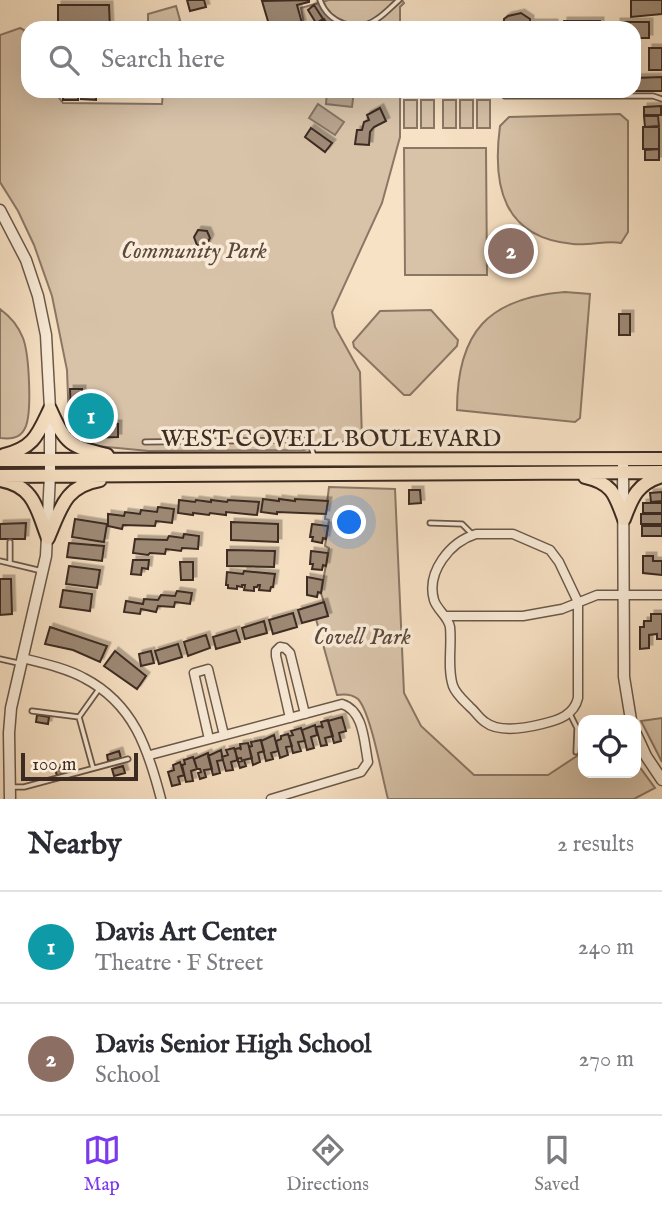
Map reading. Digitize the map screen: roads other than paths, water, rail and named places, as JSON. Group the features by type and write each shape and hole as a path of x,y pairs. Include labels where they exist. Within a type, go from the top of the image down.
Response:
{"main road":[{"path":"0,458 23,450 30,444 50,409"},
{"path":"50,409 62,434 71,444 128,461"},
{"name":"WEST COVELL BOULEVARD","path":"0,458 50,461 315,460 624,466 662,474"},
{"name":"WEST COVELL BOULEVARD","path":"0,478 50,475 560,472 624,466 662,459"},
{"path":"560,472 591,479 607,486 616,496 624,519"},
{"path":"624,519 637,489 662,474"},
{"path":"48,538 63,503 72,491 93,481 125,475"},
{"path":"0,478 17,485 30,495 48,538"}],"street":[{"path":"0,210 26,260 38,296 46,335 50,409 48,538 44,572 11,708 10,799"},
{"path":"624,466 624,677 630,715"},
{"path":"509,533 547,548 559,562 578,602 578,698 570,714 540,725 493,727 485,722 453,686 450,627 434,600 435,569 463,540 472,535 509,533"},
{"path":"445,616 523,616 562,609 597,595 662,595"},
{"path":"290,718 276,656 276,651 280,648 285,648 289,653 305,714"},
{"path":"21,660 84,678 122,707 150,755 161,799"},
{"path":"209,739 194,673 208,669 224,735"},
{"path":"150,755 342,704 351,707 358,717 368,762 360,772 271,799"},
{"path":"641,745 662,780"}],"lane":[{"path":"375,21 400,0"},
{"path":"322,1 330,17 337,21"},
{"path":"641,96 662,99"},
{"path":"145,442 306,440 315,460"},
{"path":"430,523 462,524 472,535"},
{"path":"9,542 10,564"},
{"path":"0,561 44,572"},
{"path":"0,659 21,660"},
{"path":"79,717 99,689"},
{"path":"32,710 79,717"},
{"path":"570,714 577,728 576,752"},
{"path":"79,717 93,768"},
{"path":"9,787 24,786 128,759"}],"place":[{"name":"Davis Senior High School","path":"511,251"},
{"name":"Davis Art Center","path":"91,416"}],"park label":[{"name":"Community Park","path":"194,251"},
{"name":"Covell Park","path":"362,637"}]}
